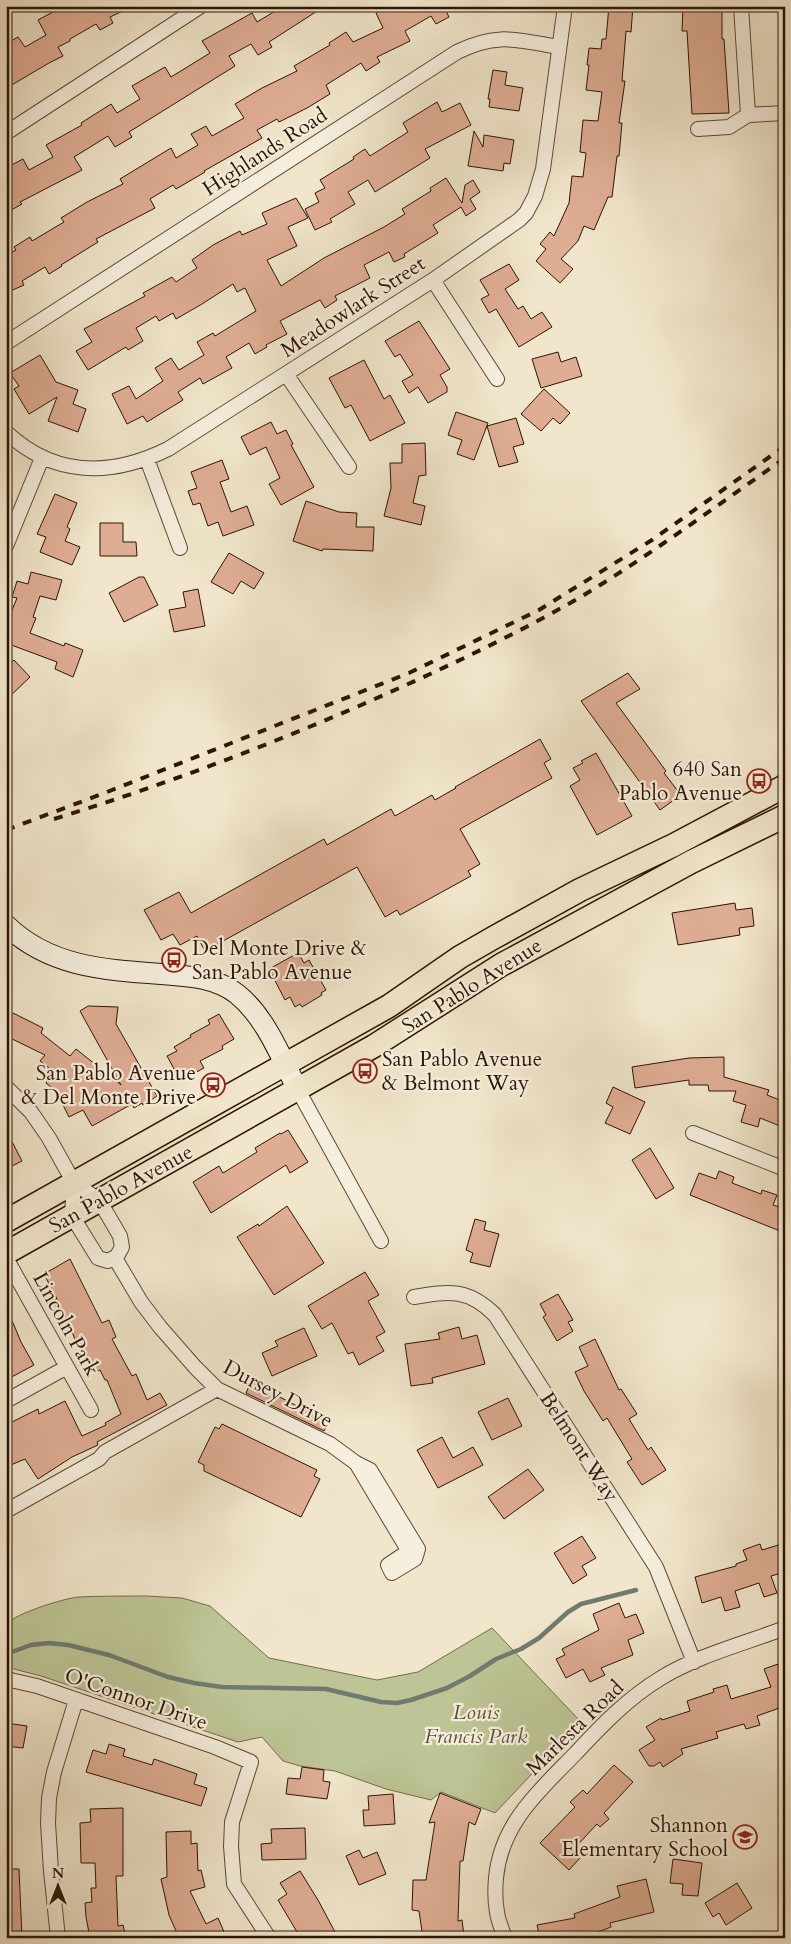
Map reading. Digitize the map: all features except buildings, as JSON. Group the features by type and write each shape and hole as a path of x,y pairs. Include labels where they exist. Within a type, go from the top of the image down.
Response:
{"main road":[{"name":"San Pablo Avenue","path":"6,1220 389,1006 467,954 580,890 674,846 785,786"},
{"name":"San Pablo Avenue","path":"6,1253 381,1042 501,964 673,871 785,816"}],"street":[{"path":"6,132 201,6"},
{"name":"Meadowlark Street","path":"6,432 25,449 59,464 97,469 116,467 147,459 168,450 433,280 519,220 531,205 543,169 565,6"},
{"path":"741,6 748,115"},
{"name":"Highlands Road","path":"6,343 457,52 474,44 498,39 510,39 559,47"},
{"path":"698,129 729,127 748,115 785,113"},
{"path":"433,280 497,379"},
{"path":"286,374 349,467"},
{"path":"6,546 42,458"},
{"path":"147,459 180,548"},
{"path":"6,926 38,949 68,962 105,969 192,977 210,981 238,994 252,1009 269,1035 339,1167 382,1241"},
{"path":"7,1088 36,1118 74,1183 99,1200 122,1240 121,1251 115,1258 105,1261 98,1258 72,1216 74,1183"},
{"path":"693,1132 785,1169"},
{"name":"Lincoln Park","path":"6,1258 91,1410"},
{"name":"Dursey Drive","path":"115,1258 141,1302 160,1327 217,1389 330,1444 356,1463 370,1470 418,1549 415,1558 392,1573 388,1565 408,1550 356,1463"},
{"name":"Belmont Way","path":"414,1297 446,1292 456,1293 477,1300 495,1315 656,1567 694,1662"},
{"path":"6,1401 67,1367"},
{"path":"6,1512 99,1459 105,1452 217,1389"},
{"path":"6,1501 95,1452 105,1452"},
{"name":"Marlesta Road","path":"504,1938 497,1913 495,1894 497,1873 505,1841 516,1819 542,1788 606,1722 630,1700 662,1677 694,1662 785,1628"},
{"name":"O'Connor Drive","path":"6,1679 30,1684 215,1747 251,1762 232,1822 231,1846 234,1884 269,1938"},
{"path":"58,1938 51,1871 48,1823 49,1798 54,1772 76,1700"}],"green space":[{"name":"Louis Francis Park","path":"147,1596 182,1598 210,1606 269,1658 377,1680 418,1672 492,1628 581,1722 495,1813 441,1792 431,1800 386,1789 335,1771 300,1766 283,1761 262,1737 238,1742 41,1676 6,1667 6,1624 20,1615 78,1597"}],"waterway":[{"path":"9,1653 31,1645 49,1643 68,1645 109,1655 168,1677 194,1683 222,1687 326,1689 381,1702 397,1703 447,1688 496,1659 521,1649 539,1638 568,1612 581,1604 636,1590"}],"railway":[{"path":"6,830 409,673 539,610 652,540 785,446"},
{"path":"54,819 208,767 359,706 473,654 557,610 610,579 785,458"}],"place":[{"name":"640 San Pablo Avenue","path":"759,781"},
{"name":"Del Monte Drive & San Pablo Avenue","path":"174,960"},
{"name":"San Pablo Avenue & Belmont Way","path":"365,1071"},
{"name":"San Pablo Avenue & Del Monte Drive","path":"213,1085"},
{"name":"Shannon Elementary School","path":"745,1837"}]}
